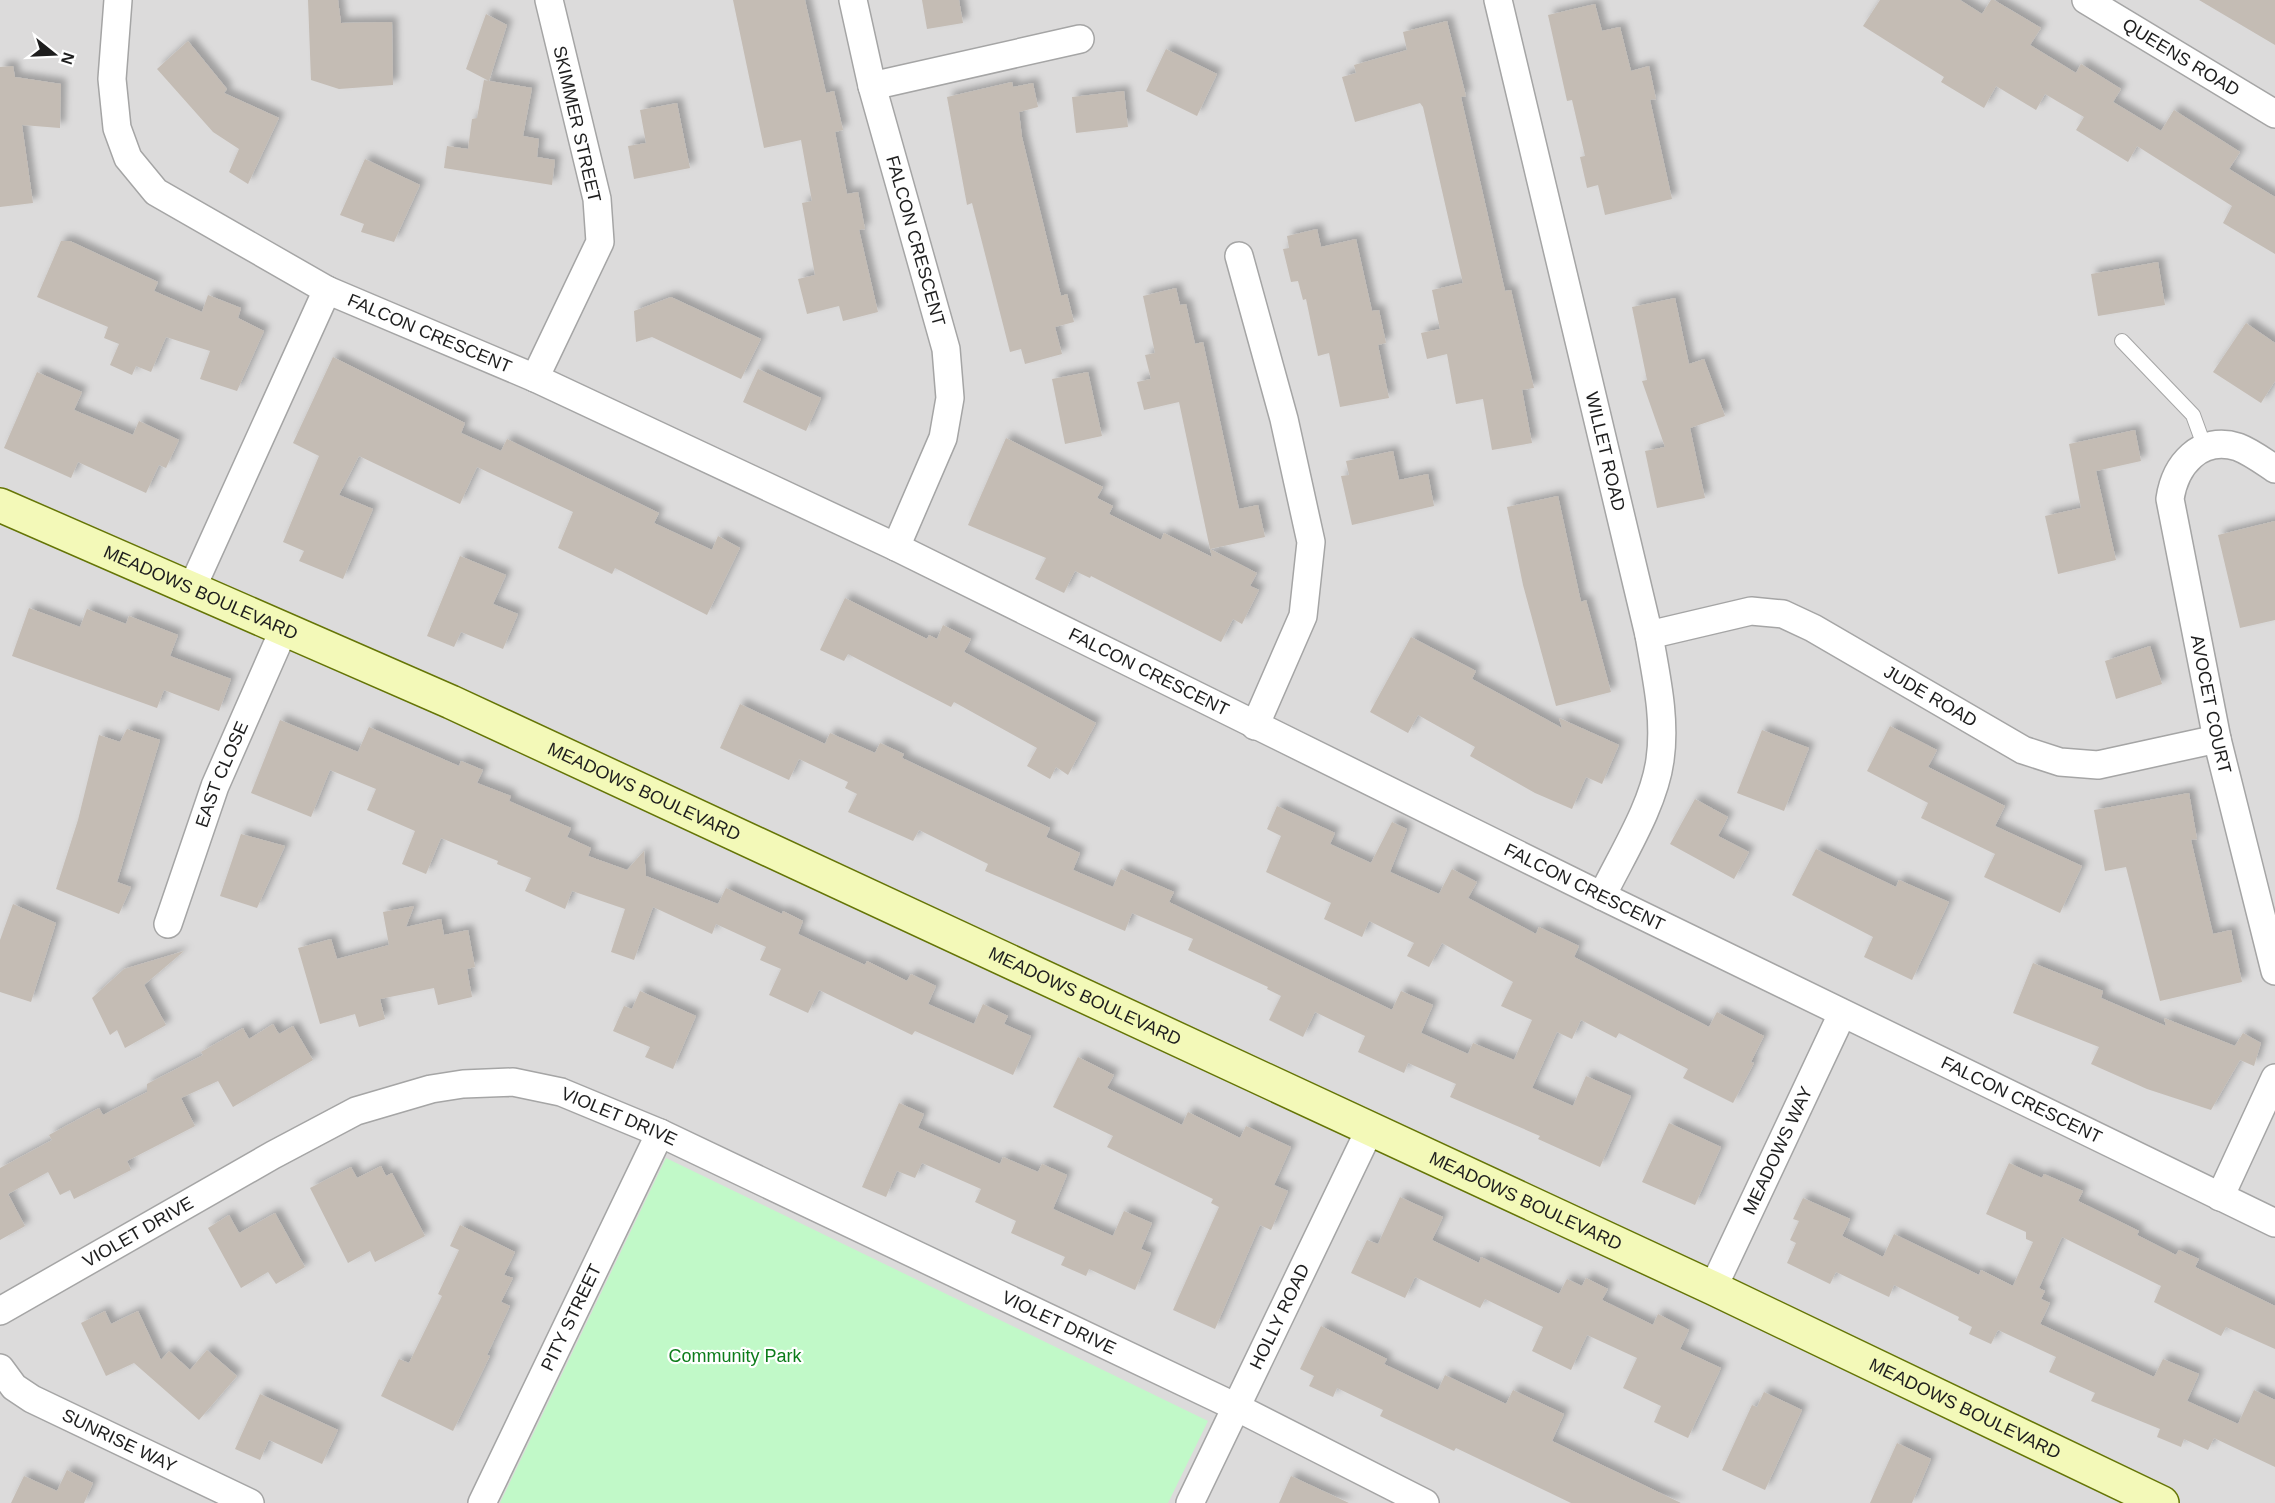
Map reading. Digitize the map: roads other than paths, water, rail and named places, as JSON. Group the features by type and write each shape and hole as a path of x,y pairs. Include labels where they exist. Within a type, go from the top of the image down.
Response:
{"street":[{"name":"FALCON CRESCENT","path":"118,0 112,79 117,128 128,158 156,192 327,290 535,378 896,547 1842,1014 2275,1223"},
{"name":"SKIMMER STREET","path":"535,378 600,242 597,199 549,0"},
{"name":"FALCON CRESCENT","path":"852,0 872,86 946,349 950,398 943,438 896,547"},
{"name":"WILLET ROAD","path":"1498,0 1649,635 1662,709 1660,761 1644,810 1602,896"},
{"name":"QUEENS ROAD","path":"2086,0 2275,114"},
{"path":"872,86 1080,39"},
{"path":"1239,256 1284,419 1311,542 1303,616 1255,726"},
{"path":"192,588 327,290"},
{"path":"2205,448 2221,445 2238,447 2275,469"},
{"name":"AVOCET COURT","path":"2205,448 2191,456 2179,467 2172,482 2170,499 2217,739 2275,971"},
{"name":"MEADOWS BOULEVARD","path":"0,505 461,707 1713,1288 2162,1503"},
{"name":"JUDE ROAD","path":"1649,635 1750,611 1783,614 1813,628 2023,750 2060,762 2098,765 2217,739"},
{"name":"EAST CLOSE","path":"168,924 215,786 284,629"},
{"name":"MEADOWS WAY","path":"1713,1288 1842,1014"},
{"path":"2220,1197 2275,1078"},
{"name":"VIOLET DRIVE","path":"0,1311 322,1128 356,1112 406,1095 488,1082 537,1086 590,1102 660,1133 1236,1407 1425,1503"},
{"name":"HOLLY ROAD","path":"1190,1503 1370,1129"},
{"name":"PITY STREET","path":"482,1503 660,1133"},
{"name":"SUNRISE WAY","path":"0,1368 14,1387 32,1399 250,1503"}],"lane":[{"path":"2122,341 2193,415 2205,448"}],"park label":[{"name":"Community Park","path":"735,1356"}]}
